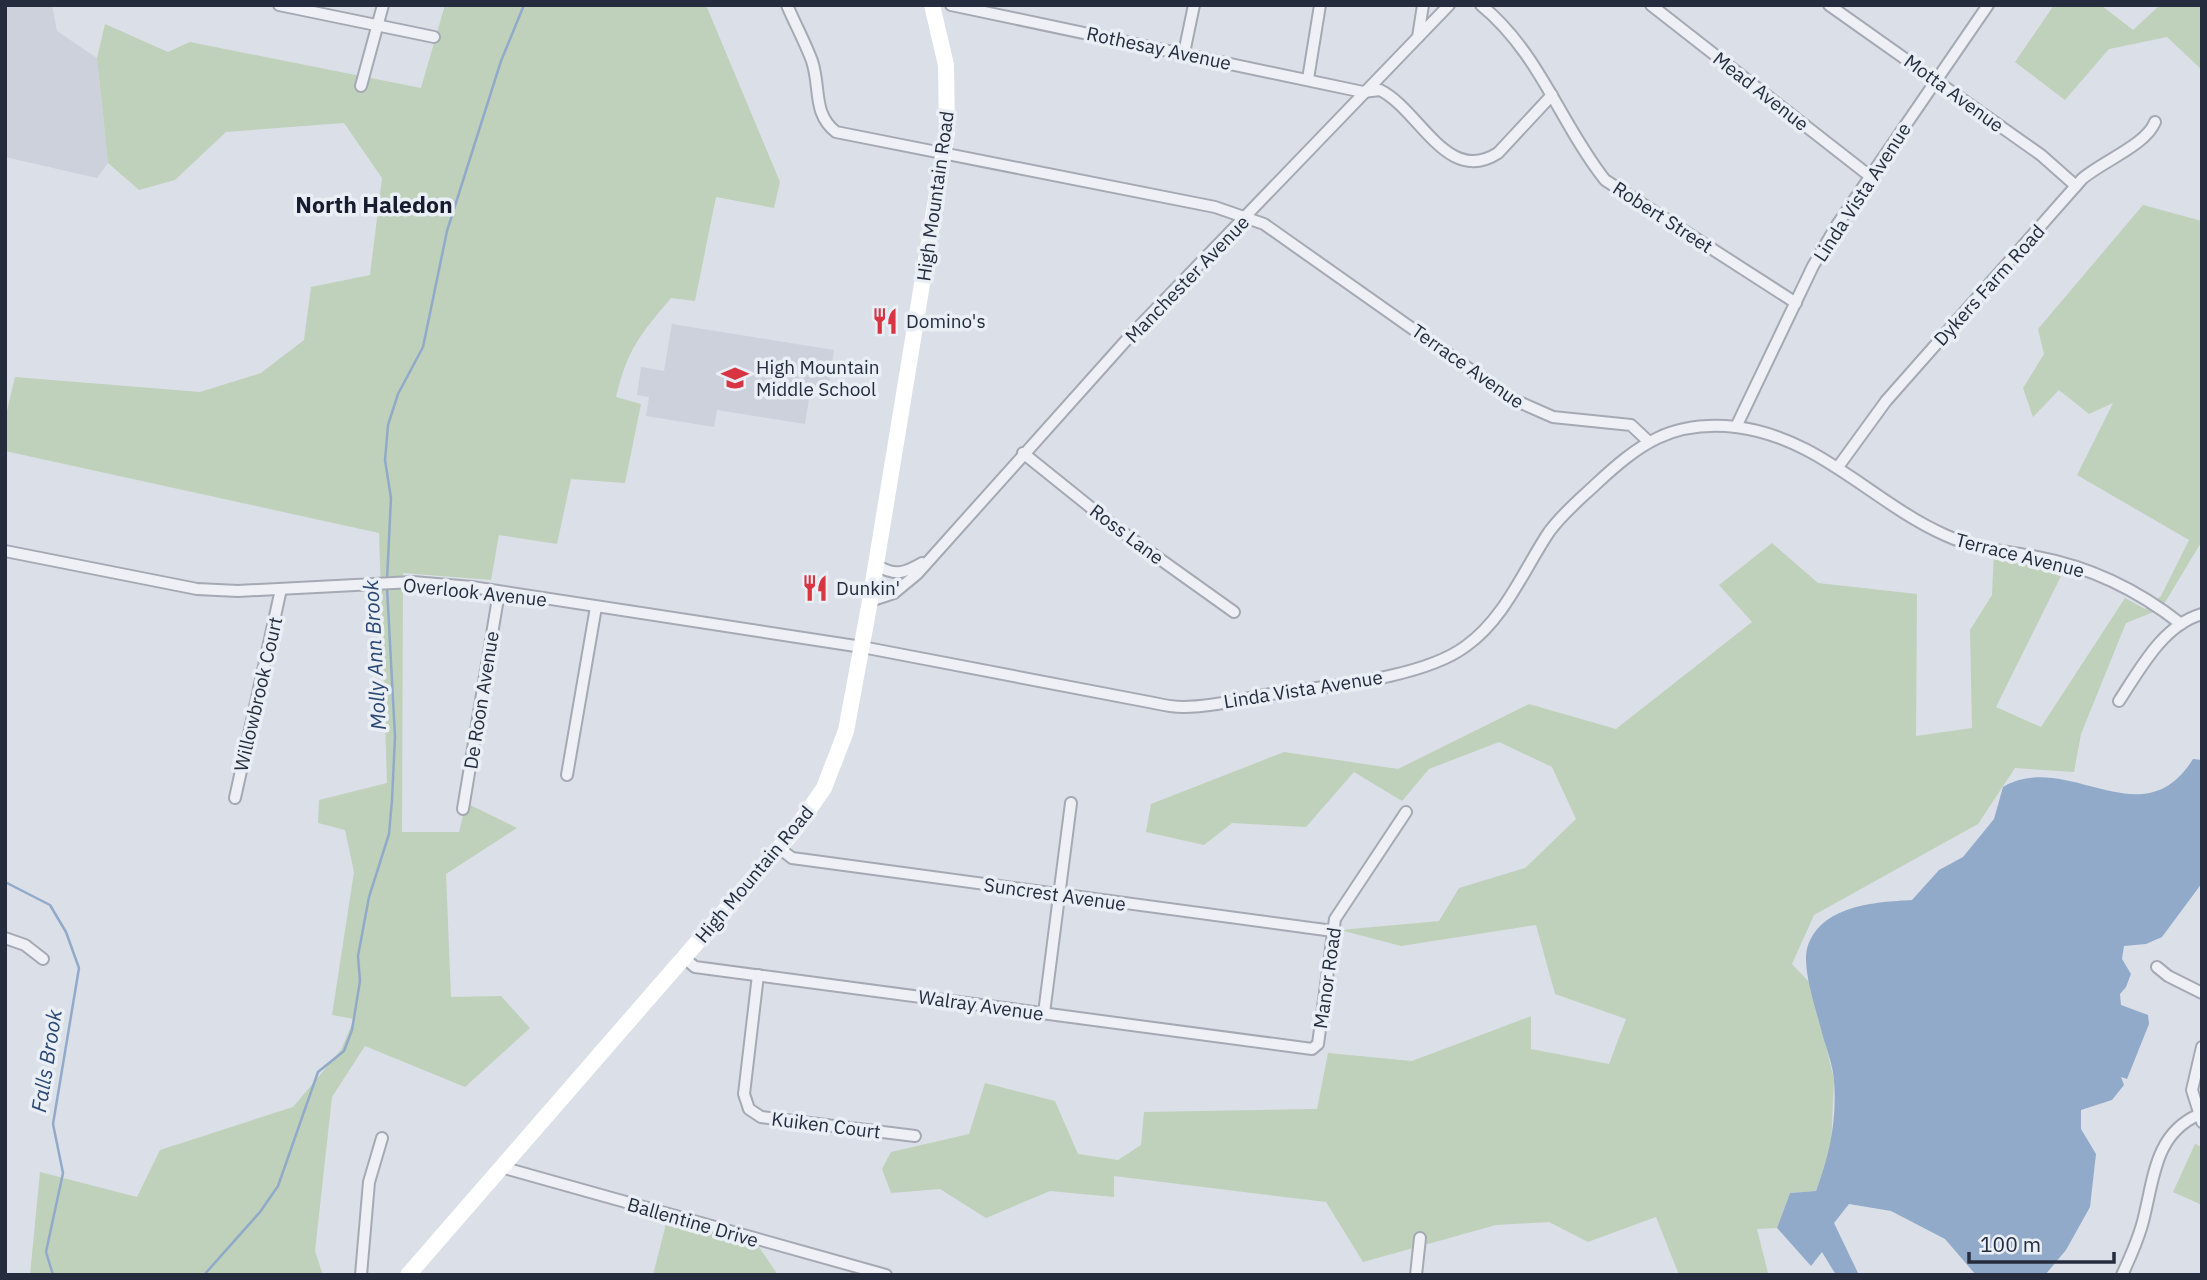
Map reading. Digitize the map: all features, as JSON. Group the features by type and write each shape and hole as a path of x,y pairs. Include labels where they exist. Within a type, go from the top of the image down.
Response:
{"street":[{"path":"279,5 434,37"},
{"path":"361,86 383,5"},
{"name":"Terrace Avenue","path":"787,5 813,65 818,108 829,126 842,135 1216,207 1248,216 1303,250 1512,399 1553,417 1630,425 1648,441 1663,433 1693,426 1736,427 1783,439 1838,467 1944,535 1988,550 2035,556 2088,571 2125,587 2181,624"},
{"name":"High Mountain Road","path":"408,1275 779,848 815,803 840,751 862,647 944,154 948,112 946,65 932,5"},
{"name":"Rothesay Avenue","path":"951,5 1386,93 1450,154 1469,163 1489,159 1498,153 1552,96"},
{"path":"1184,52 1194,5"},
{"path":"1308,79 1320,5"},
{"path":"1418,37 1423,5"},
{"name":"Manchester Avenue","path":"870,601 888,597 906,585 1130,336 1449,5"},
{"name":"Robert Street","path":"1481,5 1520,43 1584,153 1605,180 1796,303"},
{"name":"Mead Avenue","path":"1651,5 1871,177"},
{"name":"Motta Avenue","path":"1829,5 2041,155 2076,186"},
{"name":"Linda Vista Avenue","path":"1736,427 1837,225 1988,5"},
{"name":"Dykers Farm Road","path":"1838,467 1886,401 2076,186 2106,159 2145,139 2155,122"},
{"name":"Linda Vista Avenue","path":"862,647 1180,707 1379,678 1446,658 1488,628 1563,514 1630,452 1648,441"},
{"name":"Ross Lane","path":"1023,453 1115,527 1234,611"},
{"name":"Overlook Avenue","path":"5,551 197,589 281,589 397,583 499,592 862,647"},
{"name":"Manchester Avenue","path":"876,565 890,573 900,574 930,558"},
{"name":"Willowbrook Court","path":"235,798 281,589"},
{"name":"De Roon Avenue","path":"463,809 499,592"},
{"path":"567,775 596,607"},
{"path":"2119,701 2149,656 2181,624 2202,614"},
{"path":"1044,1013 1071,803"},
{"name":"Manor Road","path":"1283,1045 1312,1049 1318,1044 1335,919 1406,813"},
{"name":"Suncrest Avenue","path":"779,848 792,858 1334,931"},
{"path":"5,938 25,945 43,959"},
{"name":"Walray Avenue","path":"683,957 695,967 1283,1045"},
{"path":"2157,967 2168,976 2202,993"},
{"name":"Kuiken Court","path":"758,975 744,1094 749,1109 761,1117 915,1136"},
{"path":"2122,1275 2142,1225 2163,1145 2182,1122 2200,1118 2194,1103 2193,1078 2202,1047"},
{"path":"361,1275 369,1182 382,1138"},
{"name":"Ballentine Drive","path":"501,1167 886,1275"},
{"path":"1416,1275 1420,1238"}],"shaded area":[{"path":"5,5 52,5 57,31 97,58 108,163 97,178 5,157"},
{"name":"High Mountain Middle School","path":"672,324 834,350 828,390 791,385 789,396 809,399 805,424 717,410 714,427 646,416 649,397 637,395 641,367 664,371"}],"green space":[{"path":"445,5 706,5 780,182 774,208 716,197 695,301 671,298 636,343 625,366 616,397 641,404 625,483 571,479 557,544 499,535 491,580 403,573 402,832 459,832 466,803 517,828 446,874 451,997 501,996 530,1028 465,1087 365,1046 332,1097 315,1251 323,1275 30,1275 40,1172 137,1197 160,1150 293,1107 341,1050 354,1019 332,1015 354,872 345,830 318,823 319,800 387,783 379,533 5,451 5,419 15,377 200,392 261,373 304,340 311,287 370,275 382,178 344,123 226,132 175,180 139,190 108,163 97,58 105,24 168,52 190,42 421,88"},
{"path":"2054,5 2101,5 2133,30 2160,5 2202,5 2202,70 2167,37 2109,49 2065,100 2015,62"},
{"path":"2143,205 2202,221 2202,541 2161,609 2126,623 2081,734 2074,772 2015,768 1978,824 1814,915 1792,964 1810,983 1834,1079 1831,1150 1816,1191 1790,1193 1777,1228 1757,1229 1768,1273 1679,1275 1656,1217 1588,1242 1549,1222 1496,1225 1363,1262 1326,1202 1114,1176 1114,1197 1050,1191 986,1218 940,1189 891,1193 882,1169 891,1152 969,1134 985,1083 1055,1101 1078,1154 1118,1160 1141,1145 1144,1112 1317,1109 1328,1053 1412,1061 1531,1016 1531,1049 1609,1064 1626,1019 1555,994 1536,925 1401,946 1340,930 1439,921 1459,888 1525,868 1576,819 1552,767 1499,742 1429,769 1402,801 1354,772 1306,827 1232,823 1204,845 1146,832 1151,804 1284,752 1398,769 1529,704 1616,729 1752,622 1719,585 1772,543 1818,583 1917,594 1916,736 1972,728 1970,630 1992,595 1994,551 2066,566 1996,707 2041,727 2125,598 2145,609 2161,596 2189,540 2077,475 2113,403 2089,414 2059,390 2033,417 2023,388 2044,354 2038,329"},
{"path":"2195,1144 2202,1147 2202,1205 2173,1192"},
{"path":"669,1212 752,1237 778,1275 653,1275"}],"water":[{"path":"2193,759 2202,760 2202,883 2162,937 2146,944 2124,946 2122,959 2131,974 2120,994 2121,1005 2148,1015 2149,1024 2127,1079 2121,1077 2124,1085 2112,1100 2081,1110 2081,1129 2096,1154 2090,1207 2066,1250 2045,1275 1976,1275 1945,1239 1891,1211 1849,1204 1834,1223 1858,1273 1836,1275 1822,1252 1811,1266 1777,1228 1790,1193 1816,1191 1829,1150 1833,1123 1835,1095 1831,1062 1807,968 1807,949 1813,934 1823,923 1850,909 1882,902 1912,900 1939,870 1963,857 1994,819 2003,787 2028,778 2053,778 2128,794 2151,793 2173,782"}],"waterway":[{"name":"Molly Ann Brook","path":"387,580 391,498 385,460 388,425 398,394 423,347 447,231 501,61 524,5"},
{"name":"Molly Ann Brook","path":"204,1275 260,1212 278,1186 318,1072 344,1051 352,1030 360,981 358,956 369,897 389,834 392,800 395,737 387,587"},
{"name":"Falls Brook","path":"5,882 50,905 66,932 79,968 53,1124 63,1173 46,1252 53,1275"}],"place":[{"name":"Domino's","path":"885,321"},
{"name":"High Mountain Middle School","path":"735,378"},
{"name":"Dunkin'","path":"815,588"}],"district":[{"name":"North Haledon","path":"374,205"}]}
